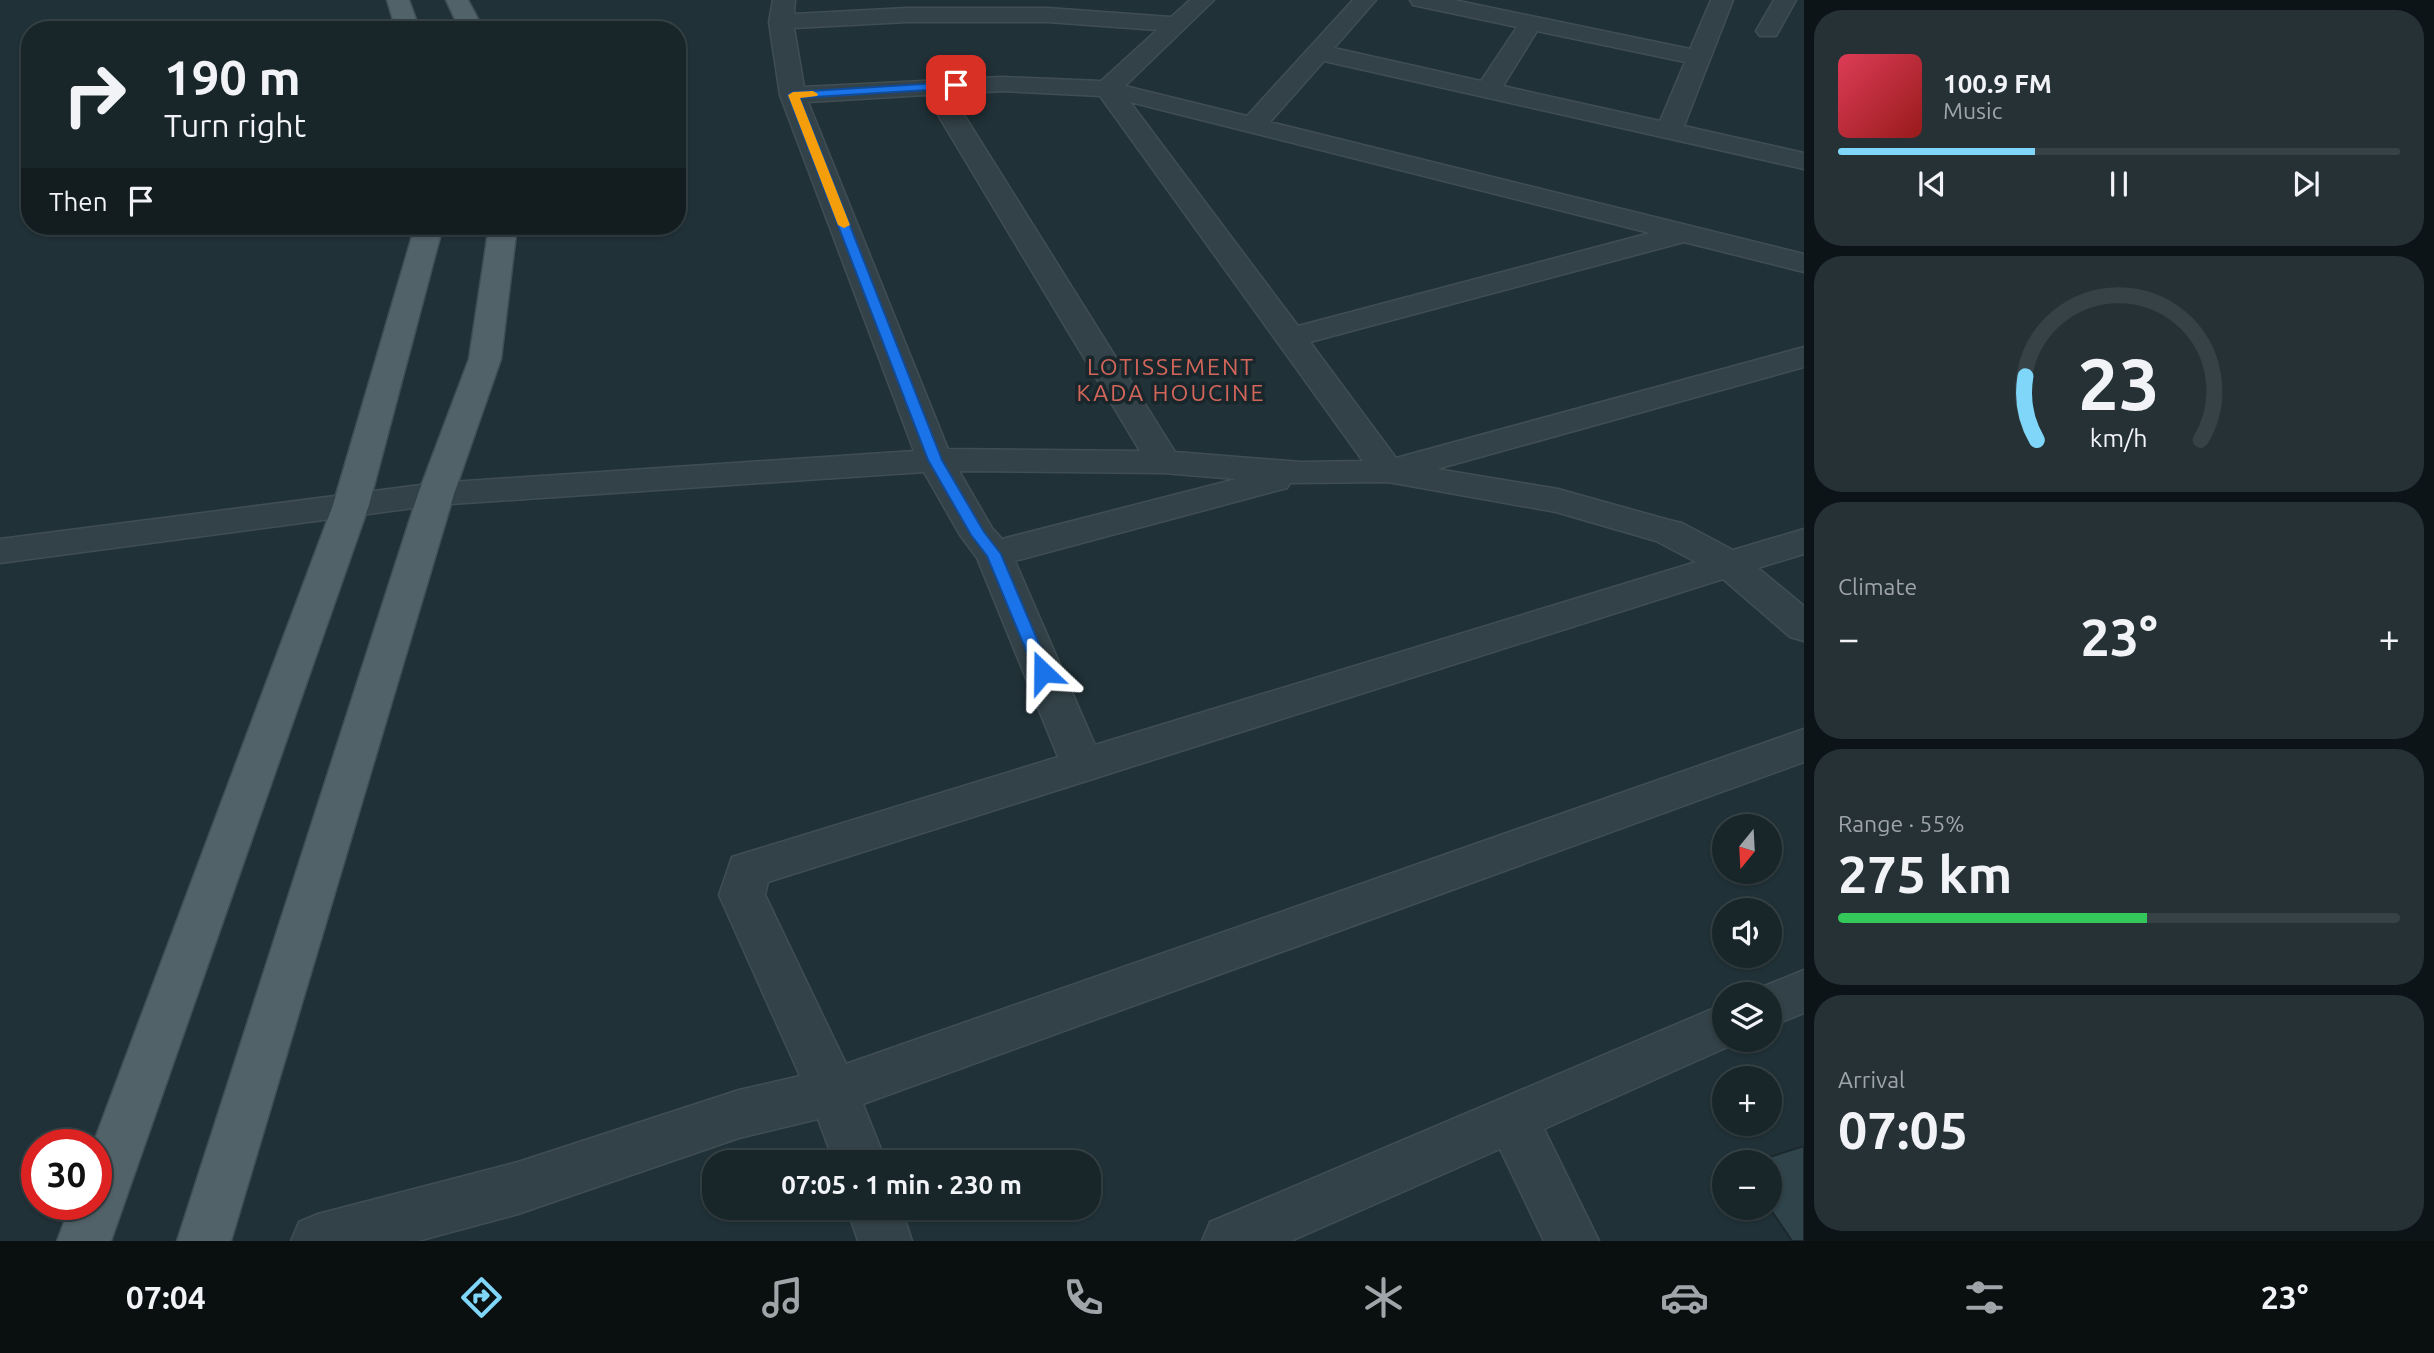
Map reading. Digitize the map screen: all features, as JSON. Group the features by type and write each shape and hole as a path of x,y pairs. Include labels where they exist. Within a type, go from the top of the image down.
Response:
{"main road":[{"path":"398,0 405,21"},
{"path":"457,0 468,21"},
{"path":"83,1241 351,505 426,235"},
{"path":"204,1241 436,494 485,359 502,235"}],"street":[{"path":"1107,89 1203,0"},
{"path":"1252,126 1365,0"},
{"path":"1421,0 1698,58"},
{"path":"1669,131 1722,0"},
{"path":"1768,31 1785,0"},
{"path":"1083,767 994,554 978,535 935,460 793,95 783,11 907,15 1048,15 1176,24"},
{"path":"1488,90 1531,23"},
{"path":"1318,52 1804,161"},
{"path":"793,95 1002,84 1107,89 1804,263"},
{"path":"933,86 1164,462"},
{"path":"1107,89 1388,471"},
{"path":"1290,338 1687,232"},
{"path":"1388,471 1804,357"},
{"path":"0,551 436,494 935,460 1164,462 1301,473 1388,471 1558,501 1669,533 1728,563 1804,627"},
{"path":"994,554 1301,473"},
{"path":"855,1150 833,1092 742,895 748,870 1804,541"},
{"path":"318,1241 518,1188 739,1114 833,1092 1804,745"},
{"path":"1782,1000 1804,991"},
{"path":"1229,1241 1712,1031"},
{"path":"1511,1117 1572,1241"},
{"path":"878,1220 885,1241"}],"building":[{"path":"1804,1146 1804,1241 1792,1241 1778,1220 1782,1220 1782,1153"}],"slow traffic":[{"path":"813,94 793,95 844,225"}],"district":[{"name":"LOTISSEMENT KADA HOUCINE","path":"1171,379"}],"route":[{"path":"956,85 793,95 935,460 978,535 994,554 1043,672"}]}
